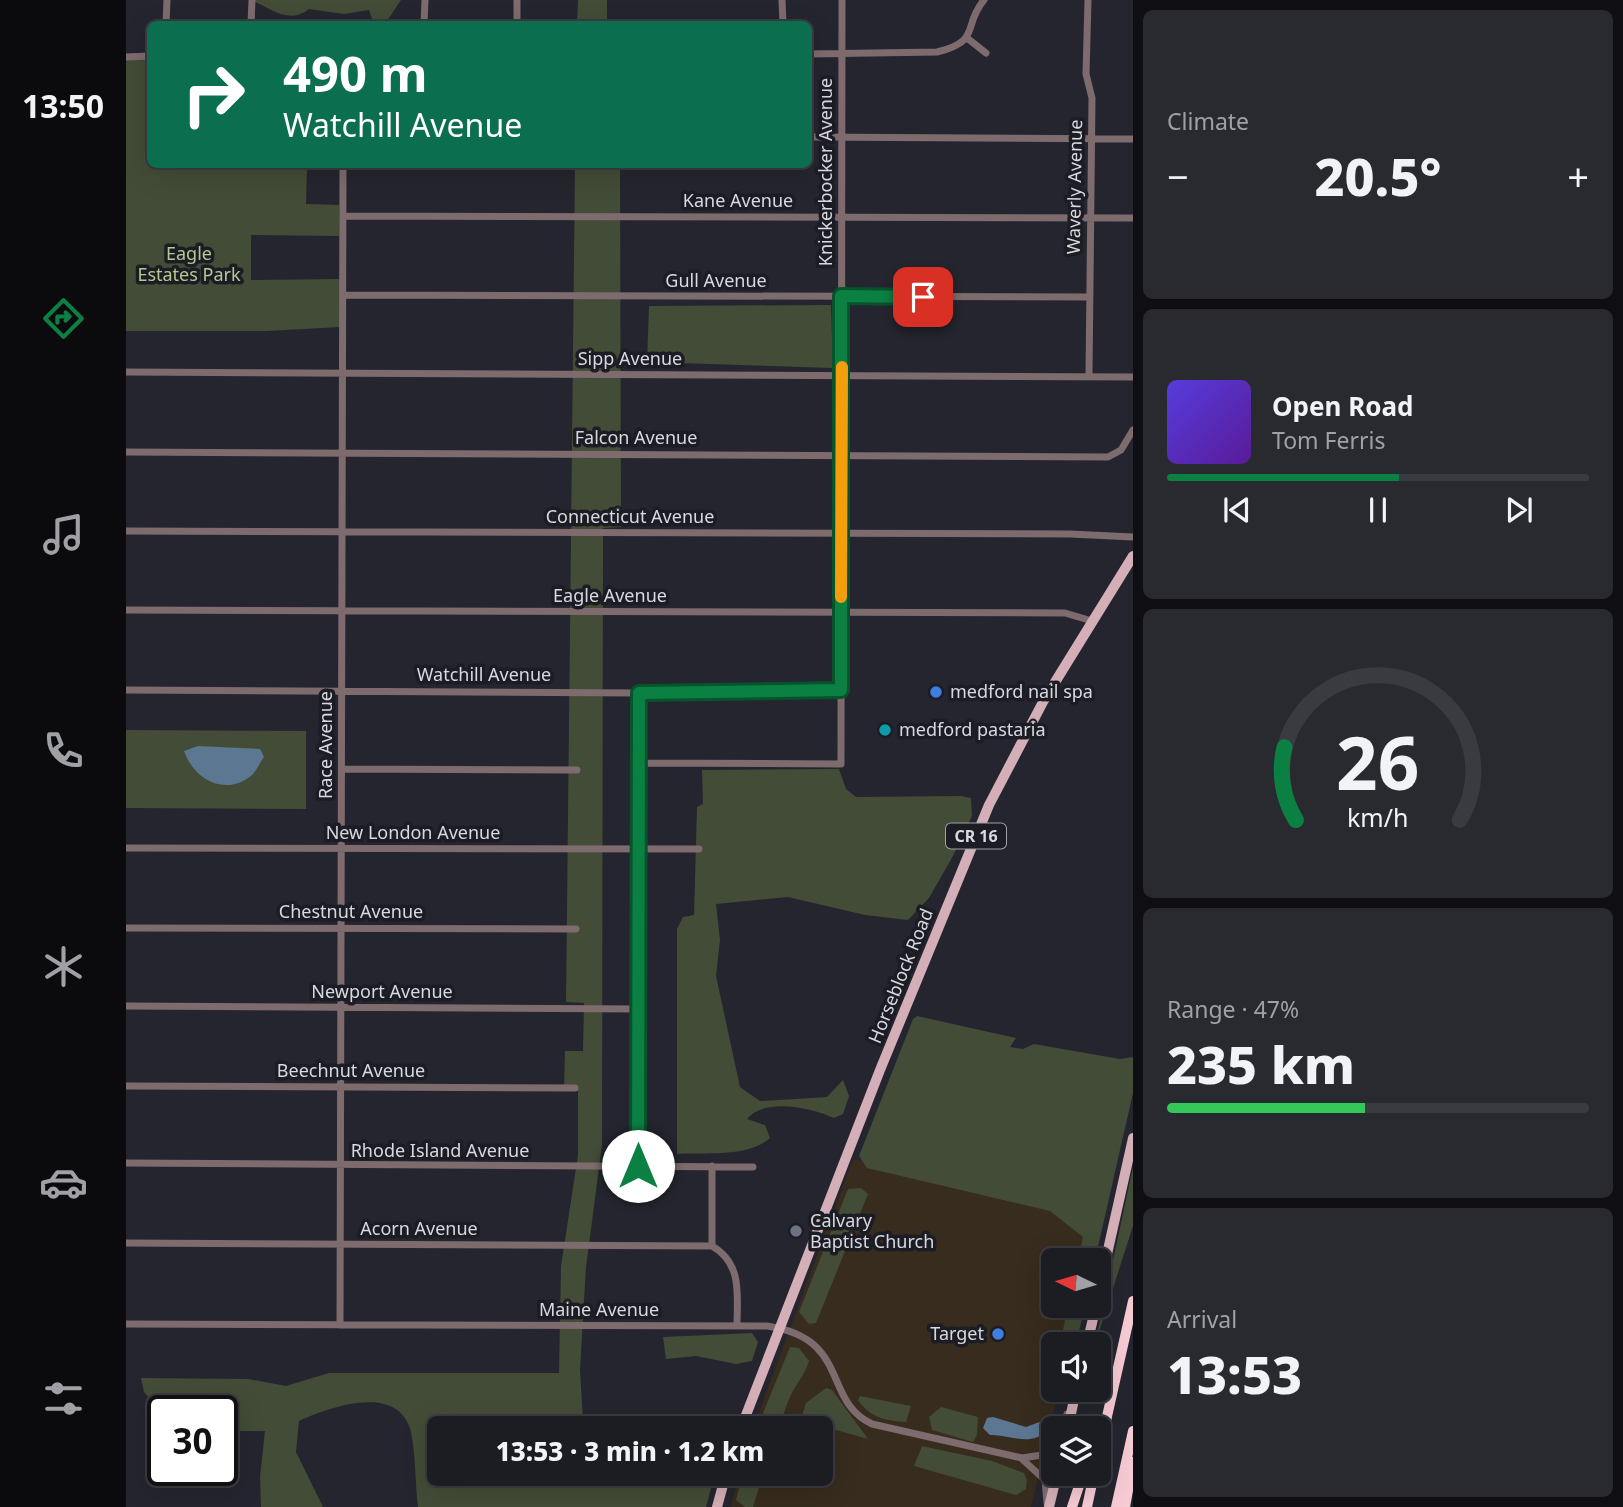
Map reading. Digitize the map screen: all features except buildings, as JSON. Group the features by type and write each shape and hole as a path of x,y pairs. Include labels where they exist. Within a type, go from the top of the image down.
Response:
{"highway":[{"path":"1107,1416 1133,1301"},
{"path":"1102,1416 1124,1340"},
{"path":"1116,1507 1133,1431"},
{"path":"1125,1507 1133,1459"},
{"path":"1072,1507 1079,1486"},
{"path":"1087,1507 1091,1486"}],"main road":[{"name":"Horseblock Road","path":"745,1416 778,1328 989,805 1022,739 1133,556"},
{"path":"1108,1248 1133,1138"},
{"path":"717,1507 723,1486"},
{"path":"1048,1507 1054,1486"}],"street":[{"path":"166,21 167,0"},
{"path":"251,21 252,0"},
{"path":"424,21 425,0"},
{"path":"517,0 517,21"},
{"path":"782,0 783,21"},
{"name":"Knickerbocker Avenue","path":"639,763 841,764 842,0"},
{"path":"812,54 937,52 962,44 985,0"},
{"name":"Waverly Avenue","path":"1088,0 1086,74 1092,98 1089,375"},
{"path":"967,38 986,53"},
{"path":"126,57 147,56"},
{"path":"812,137 1133,139"},
{"name":"Race Avenue","path":"340,1325 343,168"},
{"name":"Kane Avenue","path":"344,216 1133,218"},
{"name":"Gull Avenue","path":"343,295 1089,297"},
{"name":"Sipp Avenue","path":"126,372 1133,377"},
{"name":"Falcon Avenue","path":"126,452 1108,457 1121,450 1133,430"},
{"name":"Connecticut Avenue","path":"126,531 1133,537"},
{"name":"Eagle Avenue","path":"126,610 1065,613 1092,621"},
{"name":"Watchill Avenue","path":"126,690 639,693 841,690"},
{"path":"638,1166 639,693"},
{"path":"342,769 577,770"},
{"name":"New London Avenue","path":"126,848 699,849"},
{"name":"Chestnut Avenue","path":"126,928 576,929"},
{"name":"Newport Avenue","path":"126,1006 639,1009"},
{"name":"Beechnut Avenue","path":"126,1086 575,1087"},
{"name":"Rhode Island Avenue","path":"126,1163 753,1167"},
{"path":"712,1166 712,1246 732,1262 736,1276 737,1326"},
{"name":"Acorn Avenue","path":"126,1244 712,1246"},
{"name":"Maine Avenue","path":"126,1324 778,1328 820,1349 849,1404 865,1420 1022,1458"},
{"path":"1022,1458 1041,1455"},
{"path":"1022,1458 1045,1480 1048,1507"}],"shaded area":[{"path":"853,1159 1099,1219 1092,1248 1041,1248 1041,1318 1076,1318 1073,1332 1041,1332 1041,1402 1056,1402 1053,1416 1041,1416 1041,1465 1031,1507 731,1507 736,1486 833,1486 833,1416 757,1416"}],"green space":[{"path":"251,0 401,0 387,21 373,21 369,10 344,14 309,9 294,16 273,11"},
{"path":"578,0 607,0 607,21 577,21"},
{"name":"Eagle Estates Park","path":"126,58 147,58 147,168 307,168 306,204 339,205 339,236 251,235 251,280 341,279 340,327 267,331 126,331"},
{"path":"575,168 620,168 621,527 603,528 602,1145 586,1267 580,1370 583,1416 427,1416 427,1486 712,1486 706,1507 418,1507 413,1441 404,1417 393,1407 362,1402 327,1410 299,1421 296,1452 323,1507 261,1507 260,1477 265,1431 238,1431 238,1395 147,1396 141,1378 248,1379 286,1386 329,1373 559,1373 561,1266 578,1155 578,1091 564,1090 565,1051 583,1051 584,1003 566,1002"},
{"path":"831,305 833,368 647,362 649,306"},
{"path":"126,730 306,731 306,809 126,808"},
{"path":"839,769 846,789 856,797 961,796 971,798 972,816 929,898 908,920 865,915 788,897 716,904 720,940 716,976 740,1087 760,1101 827,1097 843,1080 849,1096 843,1114 834,1118 789,1106 765,1108 755,1112 747,1119 765,1125 770,1138 750,1149 726,1153 677,1154 677,929 683,917 694,915 697,807 703,804 702,770"},
{"path":"917,1016 1016,1038 1010,1047 1023,1049 1034,1044 1120,1059 1133,1057 1133,1093 1098,1248 1081,1248 1083,1237 1050,1211 867,1168 859,1156 913,1019"},
{"path":"1133,1167 1133,1226 1111,1294 1111,1269"},
{"path":"861,1188 868,1194 816,1323 809,1324 799,1312 848,1189"},
{"path":"1065,1318 1082,1318 1079,1332 1063,1332"},
{"path":"752,1333 758,1342 752,1361 736,1364 696,1356 666,1359 663,1337"},
{"path":"790,1347 799,1348 809,1361 792,1392 783,1416 762,1416"},
{"path":"826,1388 832,1390 868,1439 833,1429 833,1416 802,1416 806,1403"},
{"path":"860,1396 911,1406 906,1422 873,1414 862,1406 858,1400"},
{"path":"941,1407 978,1417 977,1435 973,1442 932,1430 929,1417"},
{"path":"588,1415 657,1416 587,1416"},
{"path":"922,1446 992,1461 1024,1473 1027,1480 1026,1489 1016,1495 914,1466"},
{"path":"740,1486 759,1486 753,1507 745,1507 736,1500"}],"water":[{"path":"198,746 260,749 264,757 252,775 232,785 222,785 203,777 189,761 184,751"},
{"path":"993,1417 1026,1427 1041,1421 1041,1435 1020,1439 990,1435 983,1428 987,1418"}],"slow traffic":[{"path":"841,597 842,367"}],"place":[{"name":"medford nail spa","path":"936,692"},
{"name":"medford pastaria","path":"885,730"},
{"name":"Calvary Baptist Church","path":"796,1231"},
{"name":"Target","path":"998,1334"}],"route":[{"path":"638,1166 639,693 841,690 841,296 923,297"}]}
